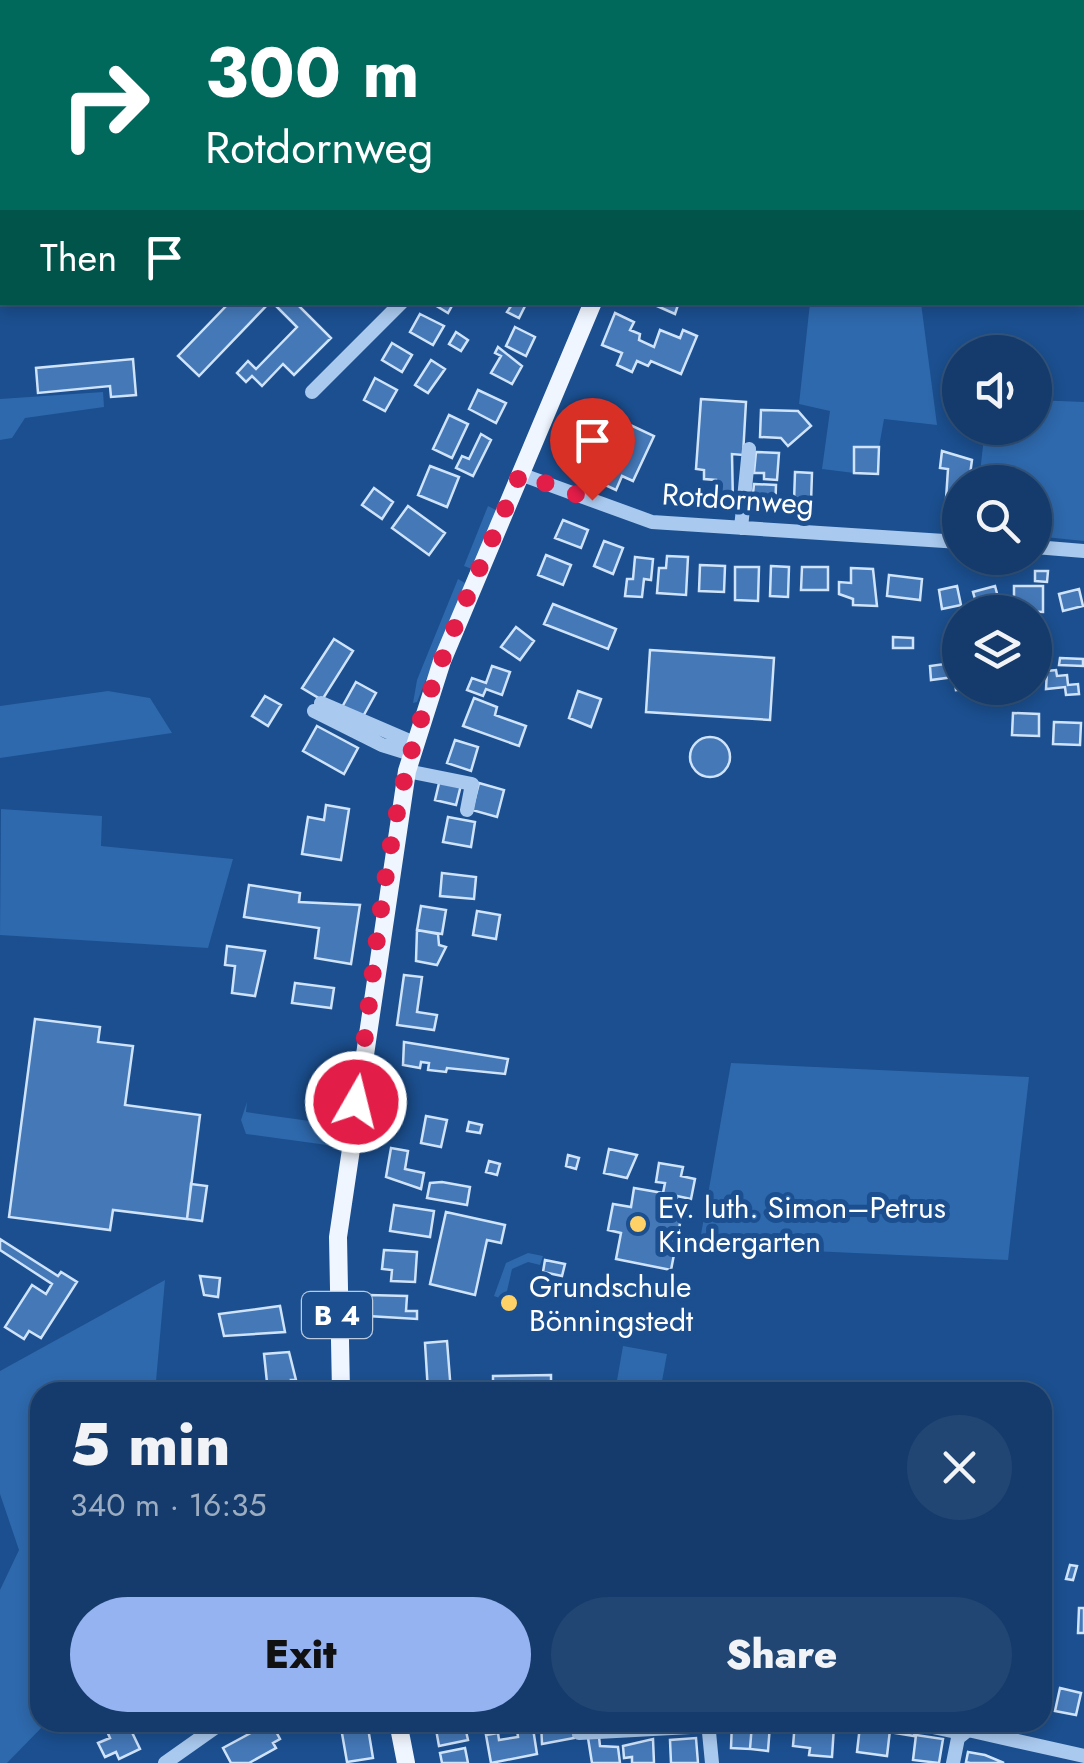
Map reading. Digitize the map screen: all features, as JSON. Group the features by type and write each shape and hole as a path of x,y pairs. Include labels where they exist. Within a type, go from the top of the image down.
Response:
{"main road":[{"name":"B 4","path":"341,1382 338,1237 411,756 442,661 590,305"},
{"path":"400,1732 406,1763"}],"street":[{"path":"312,392 399,305"},
{"path":"741,528 749,448"},
{"name":"Rotdornweg","path":"520,474 652,522 942,541"},
{"path":"1052,549 1084,551"},
{"path":"318,707 382,745 472,784 467,810"},
{"path":"337,1326 364,1328"},
{"path":"165,1763 209,1732"},
{"path":"580,1733 588,1732"},
{"path":"709,1732 712,1763"},
{"path":"953,1763 961,1732"},
{"path":"978,1732 1084,1756"}],"shaded area":[{"path":"810,305 921,305 937,425 884,419 879,447 855,447 854,473 822,469 830,411 799,404"},
{"path":"103,392 104,407 25,418 12,438 0,440 0,399"},
{"path":"1052,401 1084,402 1084,541 1052,538 1052,465 981,465 983,445 1052,445"},
{"path":"488,506 496,510 472,569 464,566"},
{"path":"458,579 465,583 417,702 413,703 417,680"},
{"path":"108,691 150,698 172,733 0,758 0,706"},
{"path":"1,809 102,816 101,846 233,859 208,948 0,935"},
{"path":"731,1063 1029,1077 1008,1260 699,1246"},
{"path":"247,1102 246,1112 331,1124 327,1145 246,1134 241,1120"},
{"path":"528,1253 543,1256 540,1265 528,1262 512,1269 505,1300 494,1296 506,1263"},
{"path":"165,1280 156,1382 30,1382 30,1732 37,1732 7,1763 0,1763 0,1590 19,1550 0,1494 0,1371"},
{"path":"623,1346 667,1354 662,1382 617,1382"}],"building":[{"path":"227,305 267,305 199,376 178,356"},
{"path":"275,305 298,305 331,338 294,375 283,364 262,386 252,376 246,382 237,373 248,361 256,369 297,327"},
{"path":"435,305 452,305 448,313"},
{"path":"526,305 519,318 507,312 511,306"},
{"path":"655,305 678,305 675,314"},
{"path":"615,313 634,322 630,330 654,347 660,330 680,338 683,330 697,336 681,374 651,361 648,366 637,361 632,372 617,365 622,353 602,345"},
{"path":"420,314 444,326 433,345 410,332"},
{"path":"515,327 535,337 526,356 506,346"},
{"path":"456,332 468,340 461,351 449,344"},
{"path":"392,343 412,355 402,372 382,360"},
{"path":"498,347 522,366 512,384 491,373 501,356 495,353"},
{"path":"133,359 136,395 111,397 110,386 38,393 36,368"},
{"path":"431,360 445,369 428,393 415,385"},
{"path":"375,378 397,390 385,411 364,400"},
{"path":"478,390 506,403 496,423 469,409"},
{"path":"701,399 746,402 743,455 732,454 733,504 715,503 716,480 704,479 704,470 696,469"},
{"path":"761,410 798,411 811,426 788,446 781,438 760,437"},
{"path":"449,415 468,424 452,458 433,449"},
{"path":"609,415 654,436 633,481 622,476 616,490 581,474"},
{"path":"481,434 491,440 473,476 456,468 462,456 469,459"},
{"path":"854,447 879,447 878,474 854,473"},
{"path":"942,451 972,460 971,465 940,468"},
{"path":"756,452 779,453 777,480 754,473"},
{"path":"430,466 459,477 447,507 418,495"},
{"path":"795,472 812,473 811,503 794,502"},
{"path":"754,484 776,485 775,512 761,511 762,505 752,504"},
{"path":"374,488 393,502 382,519 362,505"},
{"path":"408,506 445,533 429,555 392,528"},
{"path":"563,520 588,530 581,548 555,538"},
{"path":"604,541 623,548 613,574 594,566"},
{"path":"546,555 571,565 563,585 538,575"},
{"path":"667,556 688,557 686,595 657,593 659,568 666,568"},
{"path":"635,557 653,559 651,580 644,579 642,597 625,596 627,579 633,579"},
{"path":"700,565 725,566 724,592 699,591"},
{"path":"771,566 789,567 788,597 770,596"},
{"path":"735,567 759,567 758,601 735,600"},
{"path":"802,567 828,567 828,590 801,590"},
{"path":"851,568 873,569 877,606 853,605 853,599 839,594 839,582 851,583"},
{"path":"889,575 922,579 920,600 887,596"},
{"path":"1035,575 1048,575 1047,582 1035,581"},
{"path":"957,586 959,595 942,595 942,609 939,590"},
{"path":"995,586 997,595 974,595 973,592"},
{"path":"1014,586 1043,586 1043,595 1014,595"},
{"path":"1079,589 1083,606 1063,611 1059,594"},
{"path":"553,604 616,629 608,649 544,624"},
{"path":"516,627 534,641 520,660 501,647"},
{"path":"893,637 913,638 913,648 893,648"},
{"path":"334,639 353,651 322,700 302,688"},
{"path":"650,650 774,658 770,720 646,712"},
{"path":"1060,658 1083,659 1083,666 1059,665"},
{"path":"942,664 942,679 931,680 930,666"},
{"path":"492,666 510,672 502,695 486,689 483,696 467,690 472,678 486,683"},
{"path":"1052,670 1056,670 1057,676 1067,675 1068,685 1078,684 1079,694 1066,695 1065,687 1052,688"},
{"path":"356,682 376,693 361,720 341,709"},
{"path":"578,691 601,699 591,727 569,718"},
{"path":"265,696 281,705 268,726 252,716"},
{"path":"474,698 497,707 495,715 526,726 519,746 463,726"},
{"path":"1013,713 1039,714 1039,736 1012,735"},
{"path":"1054,722 1081,723 1080,745 1053,744"},
{"path":"317,726 358,748 344,774 303,751"},
{"path":"710,737 724,743 730,757 724,771 710,777 696,771 690,757 696,743"},
{"path":"455,740 478,747 471,771 447,763"},
{"path":"440,779 461,785 456,805 435,800"},
{"path":"479,783 504,790 497,817 472,810"},
{"path":"326,805 349,809 341,860 302,854 308,817 324,820"},
{"path":"448,817 475,822 471,847 443,842"},
{"path":"442,873 476,877 474,899 440,896"},
{"path":"249,885 300,893 299,902 360,905 351,964 315,958 319,928 244,917"},
{"path":"421,906 446,910 442,934 417,930"},
{"path":"477,911 500,915 496,939 473,935"},
{"path":"417,930 438,934 439,945 446,947 437,965 416,961"},
{"path":"227,946 265,951 255,996 232,993 235,966 225,965"},
{"path":"404,975 422,977 417,1012 437,1015 434,1030 397,1025"},
{"path":"295,983 334,988 331,1008 292,1003"},
{"path":"35,1019 100,1027 98,1042 133,1046 125,1105 200,1115 187,1219 113,1210 110,1230 9,1217"},
{"path":"404,1042 508,1059 505,1074 428,1070 429,1063 421,1062 420,1068 403,1065"},
{"path":"376,1111 387,1113 385,1124 374,1122"},
{"path":"426,1116 447,1120 441,1147 421,1143"},
{"path":"469,1122 482,1125 480,1133 467,1131"},
{"path":"391,1148 408,1151 405,1169 424,1173 421,1189 386,1177"},
{"path":"609,1149 637,1155 627,1178 604,1173"},
{"path":"568,1155 579,1158 576,1169 566,1166"},
{"path":"489,1161 500,1164 497,1175 486,1172"},
{"path":"659,1163 683,1167 681,1176 695,1179 691,1199 677,1196 674,1212 682,1213 671,1270 616,1259 621,1233 608,1230 613,1204 631,1207 634,1188 663,1193 665,1183 656,1182"},
{"path":"430,1183 470,1187 467,1205 427,1198"},
{"path":"191,1184 207,1186 202,1221 187,1219"},
{"path":"394,1205 434,1211 430,1237 390,1231"},
{"path":"446,1212 505,1225 501,1243 487,1240 475,1295 430,1284"},
{"path":"0,1239 58,1276 61,1272 77,1282 41,1338 29,1331 24,1339 5,1327 32,1285 46,1294 52,1284 0,1250"},
{"path":"384,1250 417,1252 415,1282 391,1281 392,1270 382,1269"},
{"path":"545,1260 565,1264 562,1276 543,1272"},
{"path":"200,1276 220,1278 218,1297 204,1295"},
{"path":"368,1295 407,1296 406,1311 417,1311 417,1319 368,1316"},
{"path":"280,1306 285,1332 224,1336 219,1314"},
{"path":"447,1341 450,1382 427,1382 425,1343"},
{"path":"289,1352 296,1380 267,1382 264,1354"},
{"path":"551,1375 551,1382 493,1382 493,1376"},
{"path":"1070,1565 1077,1566 1073,1580 1066,1579"},
{"path":"1079,1608 1084,1608 1084,1633 1078,1633"},
{"path":"1060,1688 1081,1693 1076,1715 1055,1711"},
{"path":"107,1732 132,1732 140,1749 119,1759 116,1752 105,1757 98,1743 110,1738"},
{"path":"253,1732 276,1732 280,1739 273,1743 276,1748 249,1763 231,1763 223,1748"},
{"path":"342,1732 369,1732 373,1758 347,1762"},
{"path":"436,1732 466,1732 468,1740 439,1746"},
{"path":"517,1732 534,1732 537,1754 491,1763 486,1735 498,1733 499,1740 518,1737"},
{"path":"541,1732 573,1732 574,1738 542,1744"},
{"path":"732,1732 751,1732 750,1749 731,1748"},
{"path":"751,1732 769,1732 768,1751 750,1749"},
{"path":"794,1732 834,1732 832,1757 809,1755 810,1748 793,1746"},
{"path":"859,1732 890,1732 887,1756 857,1752"},
{"path":"916,1735 943,1739 939,1763 913,1760"},
{"path":"599,1737 600,1746 618,1747 620,1763 592,1763 588,1738"},
{"path":"696,1738 698,1763 671,1763 670,1740"},
{"path":"653,1739 654,1763 632,1763 632,1757 624,1758 623,1746"},
{"path":"465,1748 468,1763 442,1763 440,1753"},
{"path":"968,1752 985,1755 1004,1763 966,1762"}],"place":[{"name":"Ev. luth. Simon–Petrus Kindergarten","path":"638,1224"},
{"name":"Grundschule Bönningstedt","path":"509,1303"}],"route":[{"path":"356,1102 399,808 414,743 442,661 520,474 592,500"}]}
